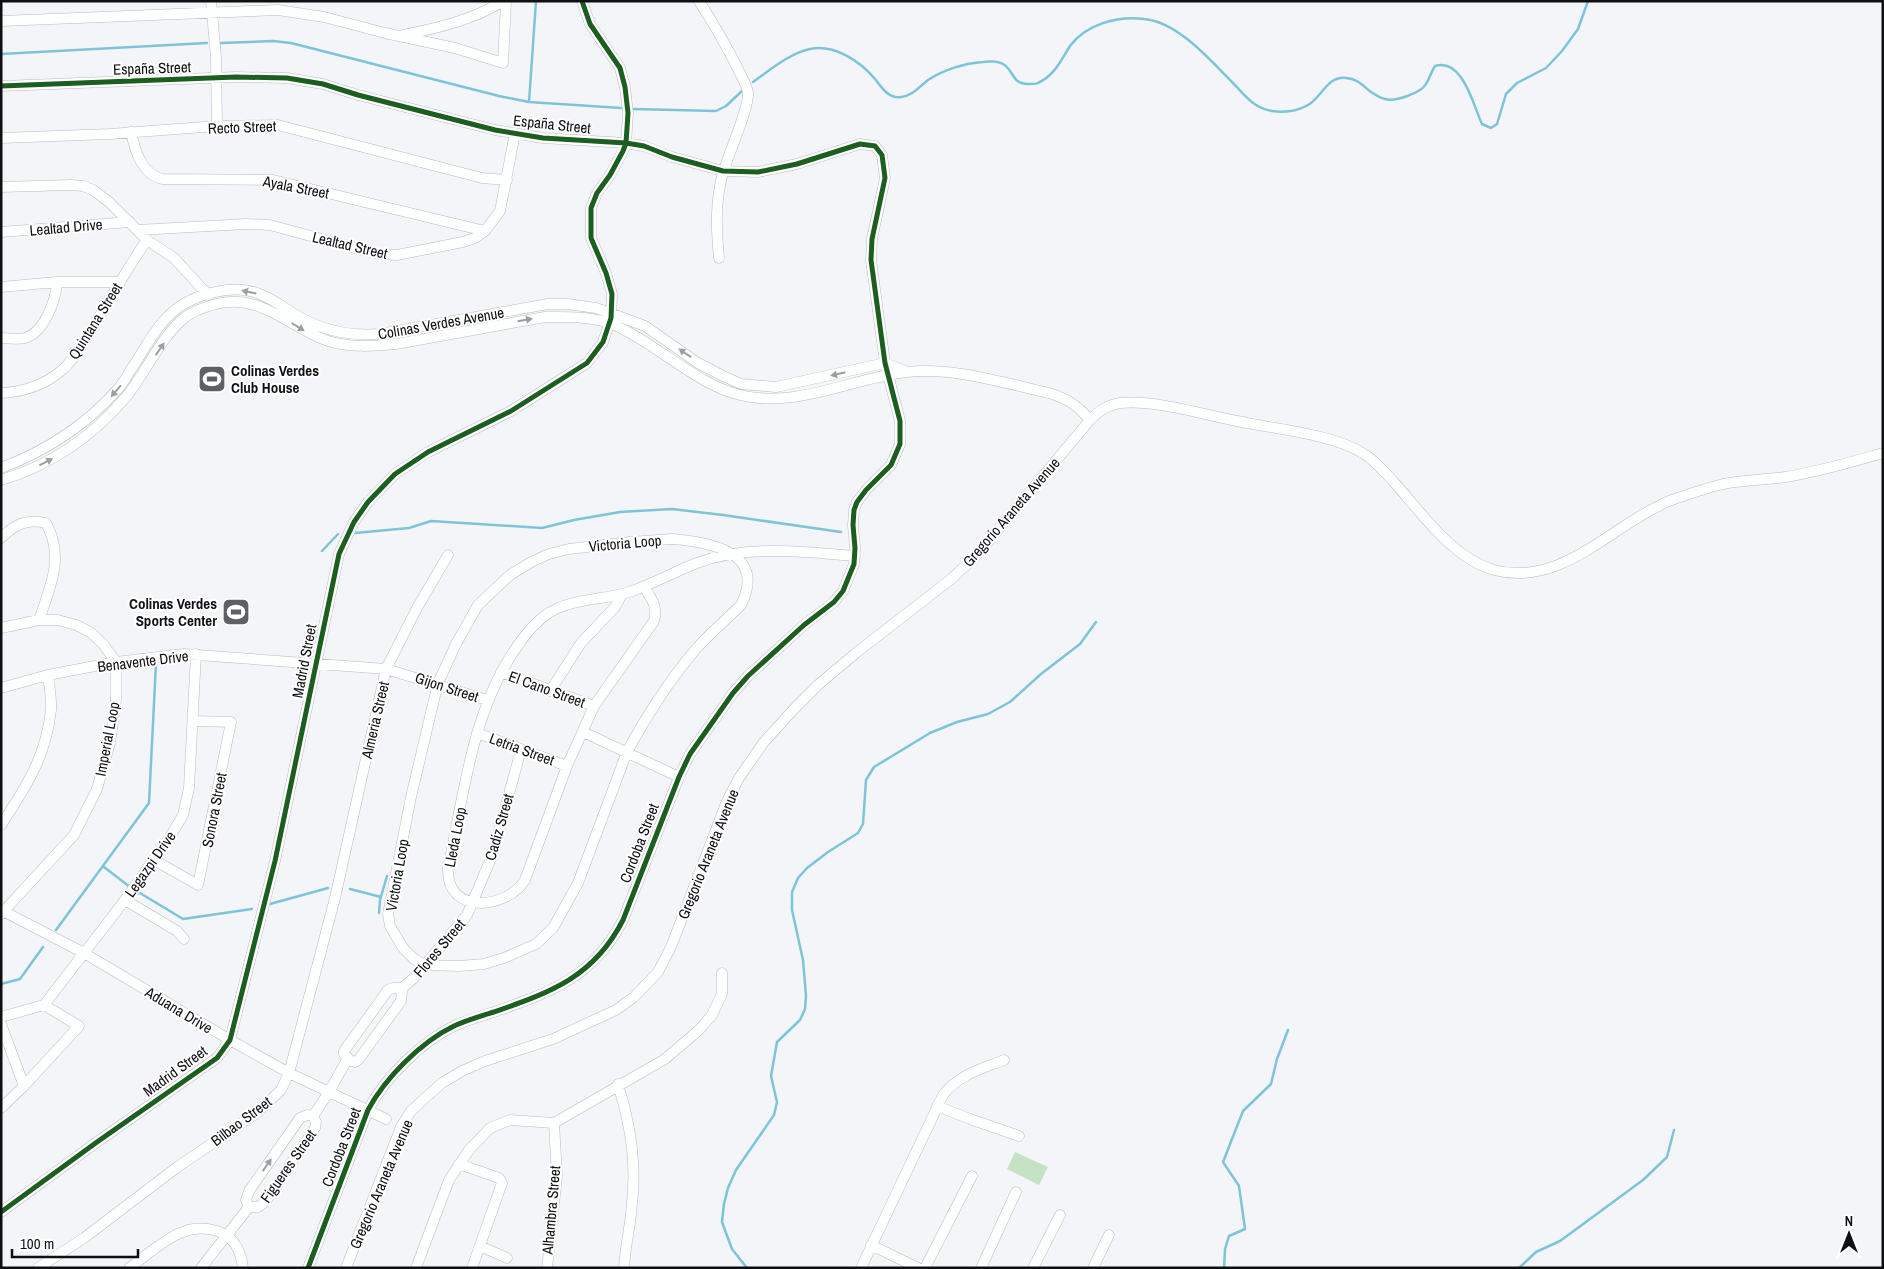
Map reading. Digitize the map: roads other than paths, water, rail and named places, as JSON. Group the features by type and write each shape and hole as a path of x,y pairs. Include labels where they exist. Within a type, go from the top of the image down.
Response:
{"street":[{"path":"211,1 217,126"},
{"path":"1,21 278,10 324,17 455,48 503,64 504,1"},
{"path":"400,36 459,22 504,1"},
{"path":"582,1 590,24 620,68 628,109 626,143"},
{"path":"699,1 725,41 748,93 743,115 723,171 719,193 717,220 719,258"},
{"name":"España Street","path":"1,86 267,77 323,84 469,124 515,133 543,138 626,143 644,146 672,157 723,171 758,172 797,164 860,144 875,146 882,155 885,178 872,239 871,260 885,364"},
{"name":"Recto Street","path":"1,138 217,126 278,125 482,178 506,180"},
{"name":"Ayala Street","path":"131,132 134,148 144,166 150,174 162,180 273,180 485,231"},
{"name":"Lealtad Street","path":"138,230 246,224 270,225 362,250 397,255 463,242 485,231 500,211 515,133"},
{"name":"Madrid Street","path":"1,1212 217,1058 230,1040 275,861 339,554 354,522 368,502 395,474 428,452 511,412 587,363 603,342 610,324 612,294 610,282 591,238 591,208 626,143"},
{"path":"1,187 71,185 83,186 94,190 147,240 174,258 208,295"},
{"name":"Lealtad Drive","path":"1,232 130,222"},
{"name":"Quintana Street","path":"1,393 31,388 63,370 82,344 147,240"},
{"path":"1,338 23,339 34,334 52,307 57,282"},
{"path":"1,287 57,282 119,282"},
{"name":"Colinas Verdes Avenue","path":"1,468 53,444 92,415 118,389 166,316 191,300 227,290 242,290 261,294 274,300 302,319 322,328 338,333 364,335 380,334 548,304 596,308 645,326 698,363 741,384 776,387 885,364 907,372"},
{"name":"Colinas Verdes Avenue","path":"1,480 42,465 62,454 90,434 127,396 182,319 217,303 251,303 269,309 306,332 329,341 352,346 396,344 544,317 568,317 610,324 636,336 724,390 740,395 772,399 791,397 888,375 928,371 952,373 1060,396 1079,406 1090,420"},
{"name":"Cordoba Street","path":"308,1268 368,1110 377,1094 392,1075 441,1032 555,989 585,969 603,950 615,936 623,920 679,777 700,739 733,692 748,676 804,625 834,602 843,591 854,564 853,525 857,502 891,465 900,444 900,421 885,364"},
{"name":"Gregorio Araneta Avenue","path":"346,1268 401,1127 411,1111 442,1083 462,1071 485,1060 553,1039 616,1010 634,997 658,972 671,946 727,801 764,742 794,708 819,684 950,580 976,556 1090,420 1103,408 1110,405 1127,403 1150,405 1341,443 1354,448 1377,464 1454,549 1493,569 1520,574 1546,569 1579,557 1640,515 1670,501 1723,484 1786,476 1883,453"},
{"path":"1,538 11,528 24,522 36,520 46,523 52,534 55,550 55,570 39,620"},
{"name":"Victoria Loop","path":"425,965 414,959 400,944 390,926 388,914 409,806 438,684 456,644 478,605 510,575 533,561 569,549 672,539 698,541 733,554"},
{"name":"Lleda Loop","path":"472,902 461,899 454,892 448,874 477,733 487,700 514,649 535,623 557,608 584,600 621,596 698,562 733,554 812,552 854,556"},
{"path":"425,965 459,966 484,964 504,958 536,944 554,928 578,883 627,752 638,732 697,648 741,605 750,581 742,563 733,554"},
{"name":"Almeria Street","path":"335,898 386,669 417,608 448,555"},
{"path":"472,902 498,900 522,885 567,766 594,706 654,621 656,612 653,600 644,587"},
{"path":"550,691 581,644 615,607 621,596"},
{"path":"1,628 39,620 58,620 76,625 90,632 103,644 116,662"},
{"name":"Benavente Drive","path":"1,688 48,675 116,662 184,654 317,662"},
{"name":"Legazpi Drive","path":"44,1005 154,860 183,815 189,788 196,654"},
{"name":"Imperial Loop","path":"2,912 74,835 97,789 110,743 116,700 116,662"},
{"name":"Gijon Street","path":"317,662 386,669 487,700"},
{"name":"El Cano Street","path":"502,672 594,706"},
{"path":"1,825 26,786 45,746 51,708 48,675"},
{"name":"Sonora Street","path":"154,860 198,884 231,722 193,721"},
{"path":"583,732 679,777"},
{"name":"Letria Street","path":"477,733 567,766"},
{"name":"Cadiz Street","path":"472,902 492,856 520,750"},
{"name":"Bilbao Street","path":"38,1268 84,1238 176,1168 258,1112 281,1090 289,1073 335,898"},
{"path":"124,900 177,931 184,938"},
{"name":"Flores Street","path":"400,990 415,977 467,915 472,902"},
{"name":"Aduana Drive","path":"2,912 84,953 289,1073 386,1119"},
{"path":"416,1268 448,1180 469,1150 490,1128 510,1120 554,1122 665,1059 699,1030 712,1016 722,994 722,973"},
{"name":"Flores Street","path":"393,988 400,990 402,994 401,1001 359,1059 353,1062 344,1054 344,1051 388,990 393,988"},
{"path":"1,1017 44,1005 79,1026 24,1086 1,1108"},
{"path":"1,1024 24,1086"},
{"name":"Flores Street","path":"329,1092 348,1058"},
{"path":"861,1268 937,1106 951,1085 959,1079 1004,1060"},
{"path":"618,1084 630,1127 633,1154 633,1198 624,1268"},
{"name":"Figueres Street","path":"313,1116 329,1092"},
{"path":"937,1106 1019,1136"},
{"name":"Figueres Street","path":"249,1207 246,1200 247,1195 300,1118 307,1115 313,1116"},
{"name":"Figueres Street","path":"249,1207 258,1208 265,1202 315,1128 316,1122 313,1116"},
{"name":"Alhambra Street","path":"546,1268 557,1176 554,1122"},
{"path":"459,1164 499,1178 502,1183 472,1268"},
{"path":"925,1268 972,1176"},
{"path":"981,1268 1016,1192"},
{"name":"Figueres Street","path":"201,1268 249,1207"},
{"path":"1033,1268 1060,1215"},
{"path":"129,1268 187,1229 210,1228 226,1235 236,1244 243,1268"},
{"path":"1094,1268 1109,1235"},
{"path":"871,1245 918,1268"},
{"path":"480,1246 507,1258"}],"waterway":[{"path":"529,102 536,1"},
{"path":"753,82 780,62 795,54 819,48 846,55 854,60 869,72 886,92 897,97 909,95 934,76 947,70 969,64 993,61 1007,67 1019,82 1035,84 1049,76 1070,46 1085,32 1113,20 1134,18 1157,22 1181,35 1204,53 1250,100 1265,109 1286,112 1304,107 1313,101 1329,84 1339,78 1357,81 1371,92 1389,100 1401,98 1419,91 1427,82 1435,66 1445,65 1453,69 1460,76 1471,95 1482,124 1491,128 1497,124 1506,94 1517,83 1546,68 1562,51 1578,29 1588,1"},
{"path":"221,43 273,41 291,43 529,102 621,108"},
{"path":"1,54 207,43"},
{"path":"634,109 716,111 726,106 742,91"},
{"path":"355,533 409,528 431,521 542,528 620,512 672,509 841,532"},
{"path":"322,551 338,534"},
{"path":"747,1268 732,1249 722,1222 724,1204 728,1188 736,1170 774,1115 777,1102 771,1076 777,1042 800,1020 805,1009 806,996 803,960 792,910 792,892 798,878 807,868 828,852 858,833 863,824 866,780 874,767 930,733 957,722 988,714 1010,702 1041,674 1080,644 1096,622"},
{"path":"56,930 149,803 156,663"},
{"path":"104,867 130,887"},
{"path":"379,913 380,900 387,876"},
{"path":"270,904 328,888"},
{"path":"350,889 381,897"},
{"path":"135,890 183,919 252,909"},
{"path":"1,984 20,979 43,947"},
{"path":"1224,1268 1225,1249 1229,1236 1245,1229 1239,1186 1223,1162 1243,1111 1271,1084 1277,1059 1288,1030"},
{"path":"1519,1268 1536,1252 1560,1241 1643,1180 1667,1157 1674,1130"}],"place":[{"name":"Colinas Verdes Club House","path":"212,379"},
{"name":"Colinas Verdes Sports Center","path":"236,612"}]}
